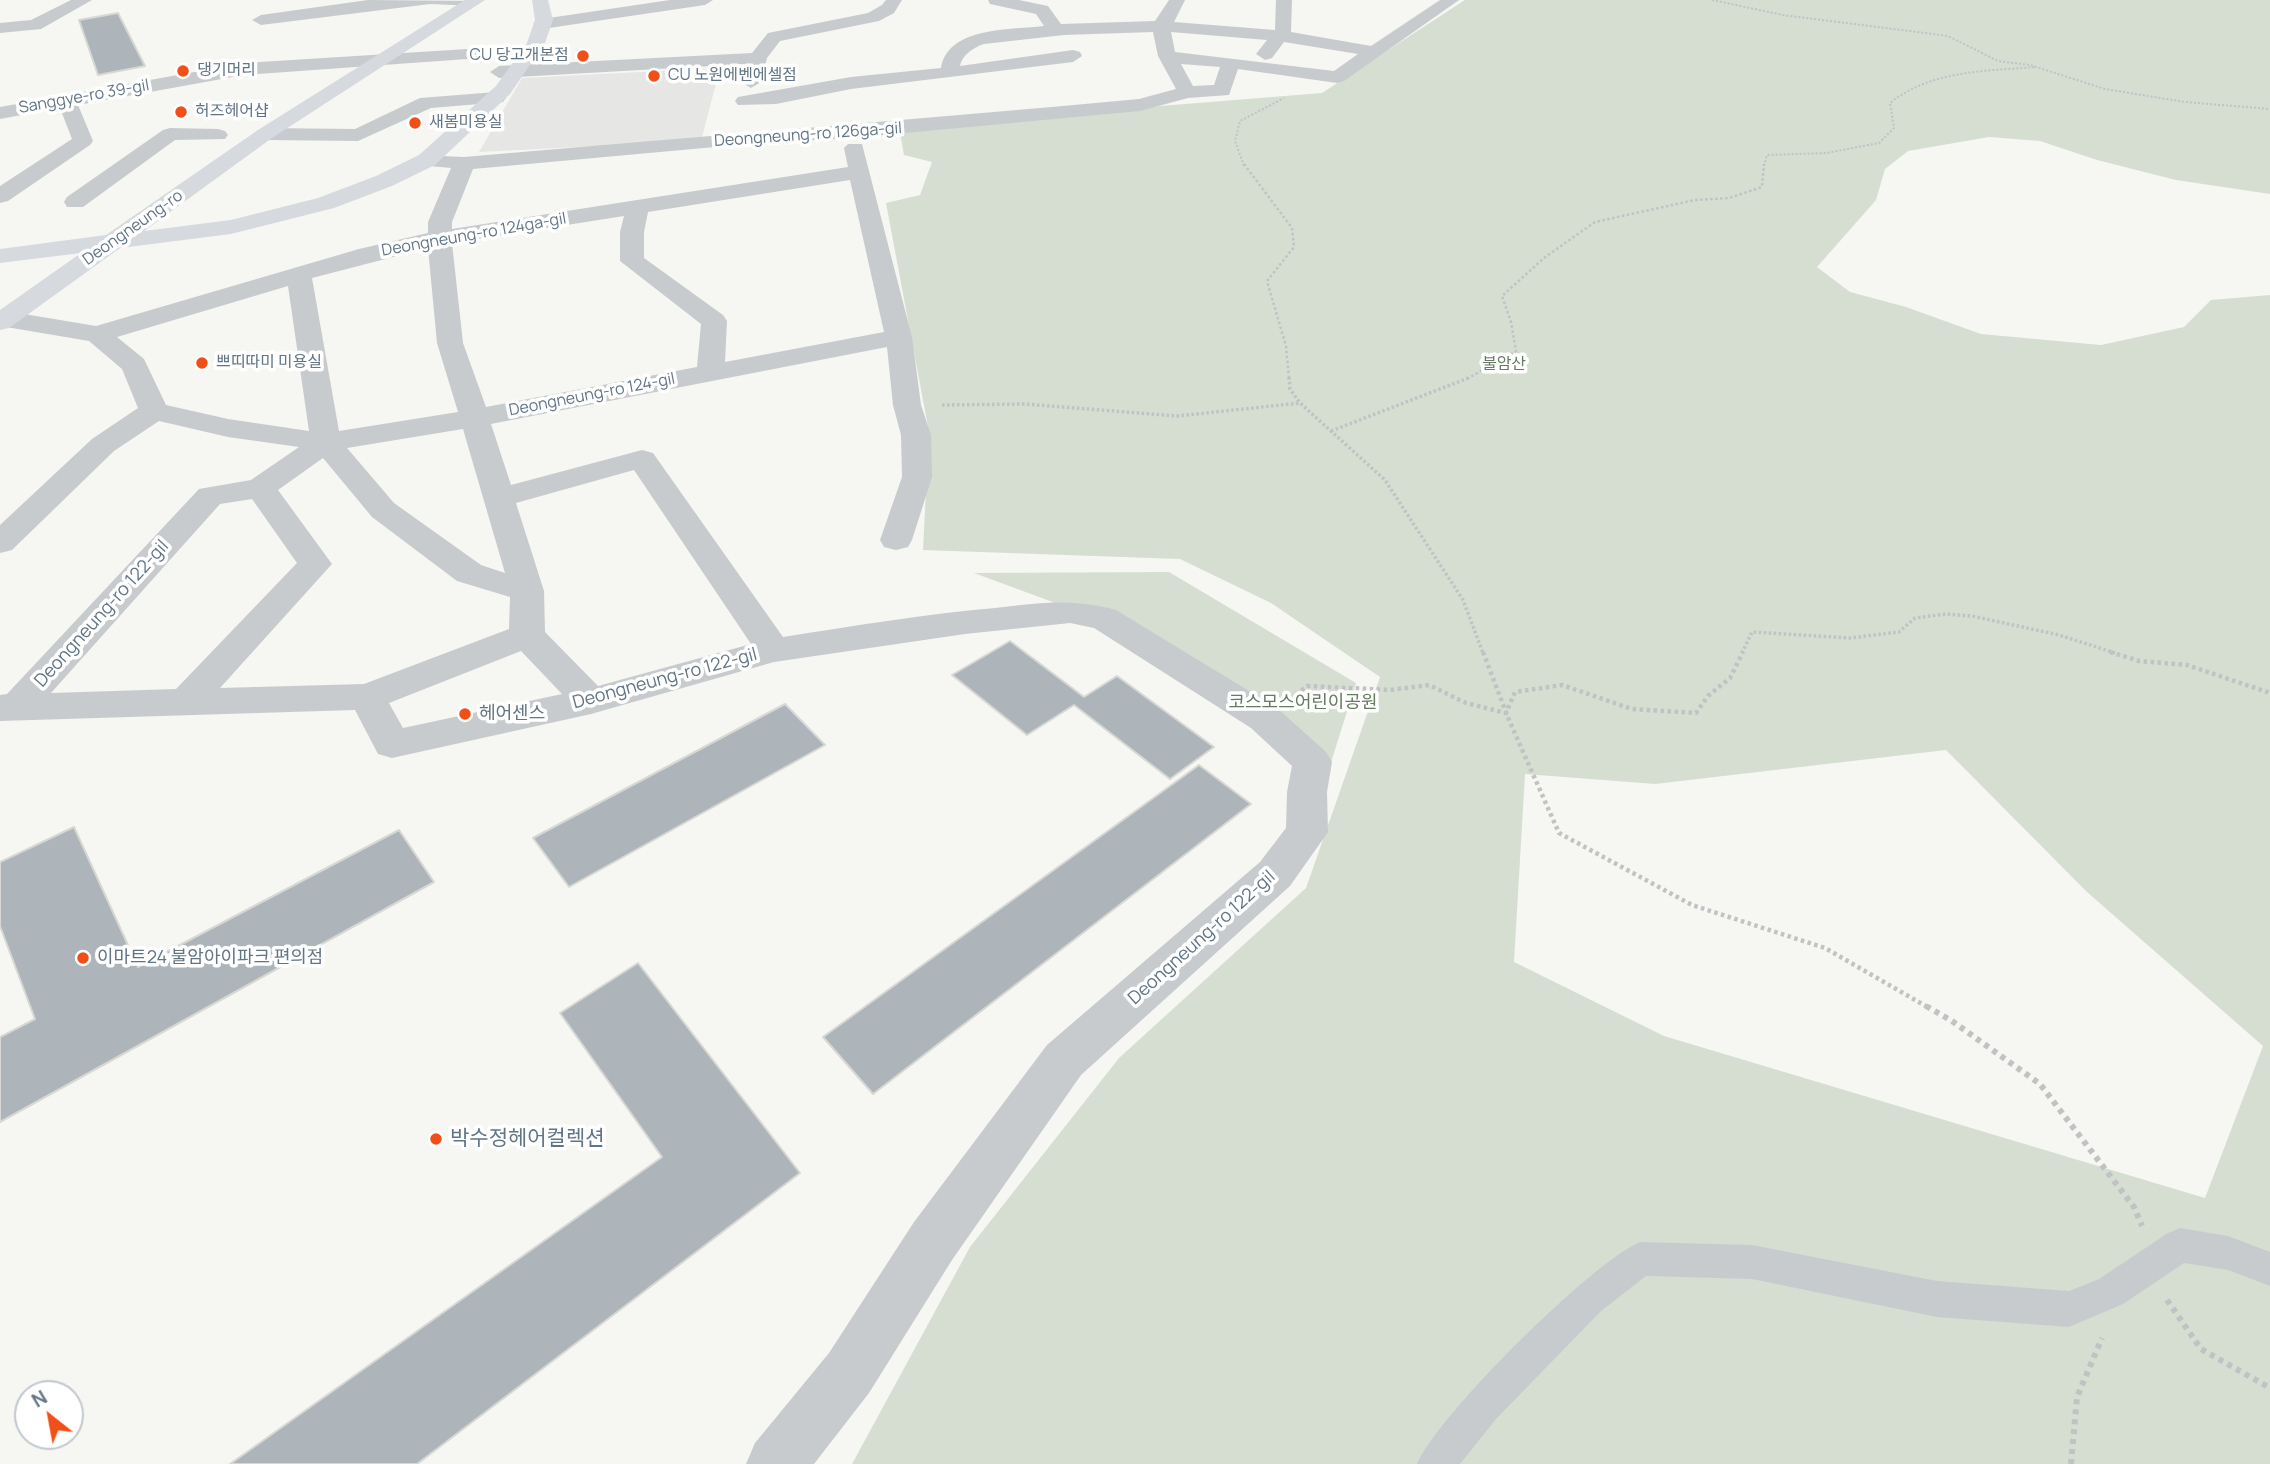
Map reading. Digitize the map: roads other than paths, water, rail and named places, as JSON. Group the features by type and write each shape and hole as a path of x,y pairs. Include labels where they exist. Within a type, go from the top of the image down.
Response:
{"main road":[{"name":"Deongneung-ro","path":"2,319 265,134 476,0"},
{"path":"0,256 231,227 280,216 384,181 427,159 496,98 519,71 531,50 544,20 540,0"}],"street":[{"path":"35,24 84,0"},
{"path":"276,0 257,26 358,6 426,0"},
{"path":"435,0 476,0"},
{"path":"542,24 663,4 705,0"},
{"path":"737,139 758,58 774,37 873,17 888,9 894,0"},
{"path":"996,0 1077,11"},
{"path":"1160,25 1163,25 1177,0"},
{"path":"1268,51 1284,0 1270,0"},
{"path":"950,73 951,58 970,43 1055,29 1160,25 1210,19 1268,51 1337,77 1451,0"},
{"path":"1046,5 1055,29"},
{"path":"0,28 35,24 48,27 12,45"},
{"path":"1160,25 1168,57 1187,92"},
{"path":"1168,57 1233,63 1268,51 1324,41 1376,52"},
{"name":"Deongneung-ro","path":"377,62 531,50"},
{"path":"745,101 776,98 851,83 1073,56"},
{"name":"Deongneung-ro","path":"350,79 758,58"},
{"name":"Sanggye-ro 39-gil","path":"0,113 245,63 377,62"},
{"path":"245,63 258,89"},
{"name":"Deongneung-ro 126ga-gil","path":"427,159 464,163 737,139 852,132 1140,105 1187,92 1222,91 1227,71 1233,63"},
{"path":"265,134 358,135 427,102 496,98"},
{"path":"50,188 83,142 67,101"},
{"path":"852,132 859,172 899,337 907,405 916,435 917,477 897,540"},
{"path":"137,171 170,134 218,135"},
{"path":"0,198 50,188 100,172 137,171 170,162"},
{"path":"464,163 440,222 440,259 450,343 527,591 527,635 591,701"},
{"path":"0,218 50,188 100,172"},
{"name":"Deongneung-ro 124ga-gil","path":"97,334 368,254 440,238 859,172"},
{"path":"638,206 632,232 632,261 714,321 709,373"},
{"path":"299,275 326,442 383,510 415,534 469,573 527,591"},
{"path":"0,543 103,444 154,411 134,365 97,334 2,319"},
{"name":"Deongneung-ro 124-gil","path":"154,411 228,428 326,442 475,418 899,337"},
{"name":"Deongneung-ro 122-gil","path":"8,707 210,496 260,488 326,442"},
{"name":"Deongneung-ro 122-gil","path":"498,498 642,459 774,650"},
{"path":"187,701 315,564 260,488"},
{"name":"Deongneung-ro 122-gil","path":"367,696 392,744 591,701 774,650 965,622 1070,612 1104,618 1264,718 1312,762 1307,792 1307,832 1275,874 1064,1060 933,1241 849,1373 776,1464"},
{"name":"Deongneung-ro 122-gil","path":"8,707 367,696 527,635"}],"lane":[{"path":"1436,1464 1483,1406 1589,1299 1640,1259 1752,1262 1937,1299 2069,1309 2111,1292 2180,1245 2228,1253 2270,1269"}],"place":[{"name":"CU 당고개본점","path":"583,56"},
{"name":"댕기머리","path":"183,71"},
{"name":"CU 노원에벤에셀점","path":"654,76"},
{"name":"허즈헤어샵","path":"181,112"},
{"name":"새봄미용실","path":"415,123"},
{"name":"쁘띠따미 미용실","path":"202,363"},
{"name":"헤어센스","path":"465,714"},
{"name":"이마트24 불암아이파크 편의점","path":"83,958"},
{"name":"박수정헤어컬렉션","path":"436,1139"}],"park label":[{"name":"불암산","path":"1504,365"},
{"name":"코스모스어린이공원","path":"1303,703"}]}
